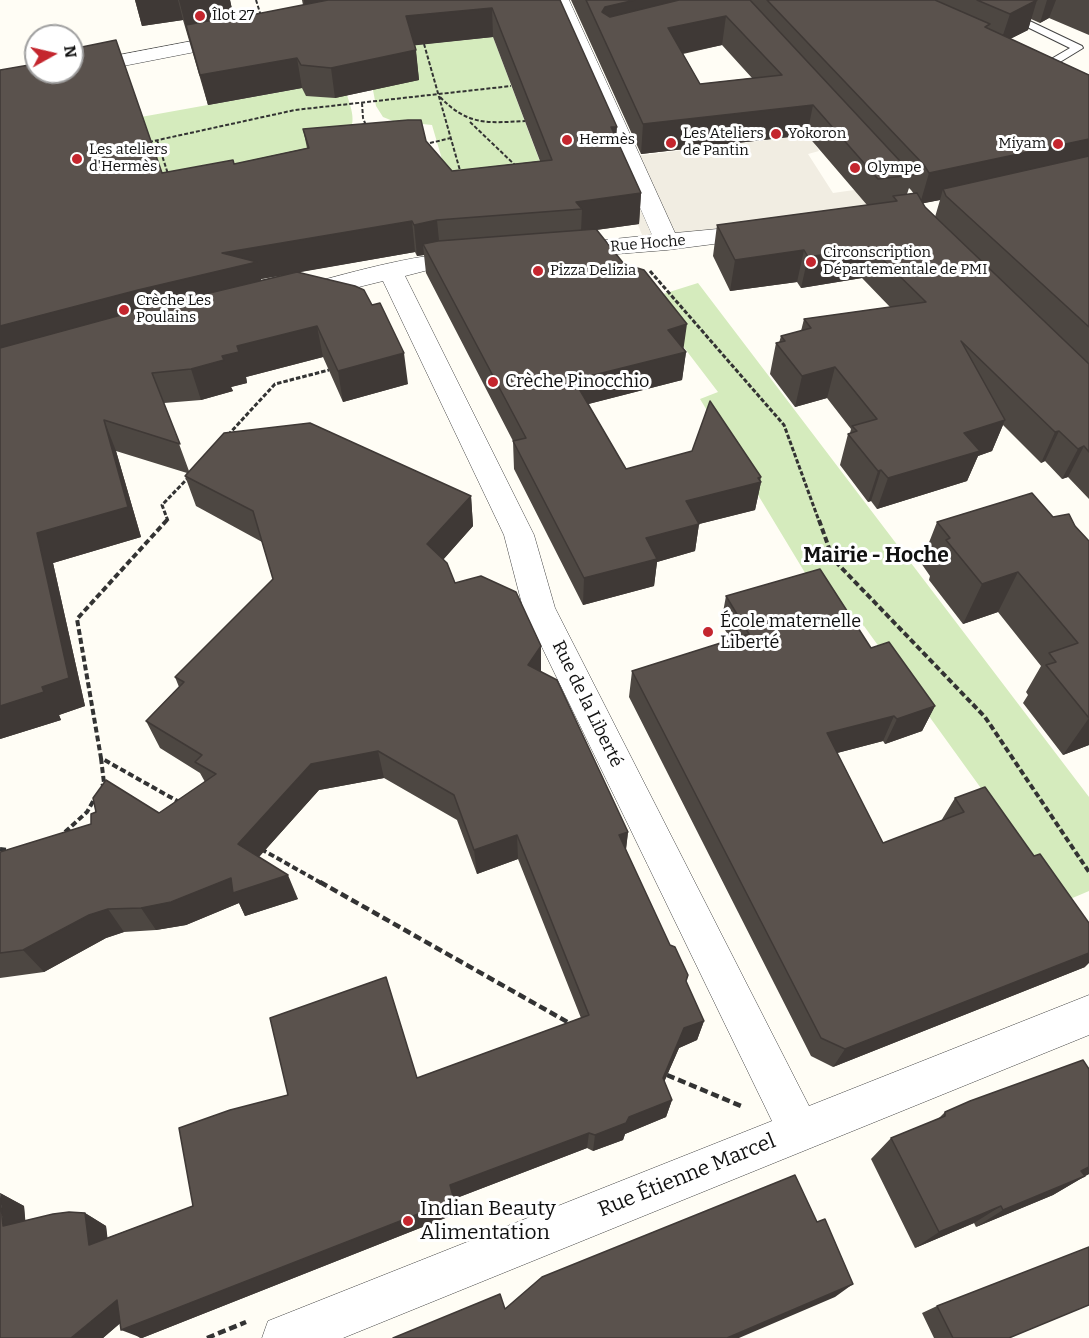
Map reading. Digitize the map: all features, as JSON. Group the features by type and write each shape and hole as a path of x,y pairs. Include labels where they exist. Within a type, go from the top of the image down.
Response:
{"street":[{"path":"559,0 667,243"},
{"path":"84,67 258,28"},
{"path":"1018,62 1059,81"},
{"name":"Rue Hoche","path":"546,252 667,243 781,230"},
{"path":"274,300 440,260 498,255"},
{"name":"Rue de la Liberté","path":"390,271 519,535 539,608 799,1131"},
{"name":"Rue Étienne Marcel","path":"285,1338 1089,1015"}],"lane":[{"path":"1017,18 1089,54"},
{"path":"1038,71 1078,48"}],"path":[{"path":"256,0 258,28"},
{"path":"424,44 462,180"},
{"path":"149,142 295,110 512,86"},
{"path":"438,94 453,113 470,122 521,170"},
{"path":"362,103 363,118 368,130"},
{"path":"470,122 525,121"},
{"path":"423,141 430,143 451,138"},
{"path":"157,140 171,183"},
{"path":"628,246 784,425 833,559 985,717 1089,872"},
{"path":"226,436 274,384 329,370"},
{"path":"56,836 67,831 87,812 104,783 77,619 168,521 162,505 194,471"},
{"path":"101,758 184,805"},
{"path":"256,846 578,1028"},
{"path":"0,849 17,848"},
{"path":"667,1075 742,1107"}],"green space":[{"path":"493,37 551,191 453,197 432,125 393,121 383,117 376,106 373,90 396,47"},
{"path":"302,88 347,95 352,112 352,127 346,137 0,239 141,117"},
{"path":"698,283 1089,797 1089,891 1063,902 864,626 842,634 700,399 718,392 647,299"}],"shaded area":[{"path":"809,135 819,151 808,154 833,193 854,190 883,214 643,237 610,159"}],"building":[{"path":"328,0 560,0 617,127 611,127 641,193 576,202 582,209 437,220 414,225 412,221 222,253 257,262 0,326 0,70 24,66 24,84 84,84 84,47 116,40 162,173 233,160 234,164 309,148 303,129 408,120 421,120 426,141 452,171 552,160 492,8 406,16 416,50 331,68 301,65 297,58 200,75 186,25 236,16 236,18"},
{"path":"586,0 635,0 605,7 602,12 610,17 679,0 750,0 913,175 878,179 813,105 643,124","holes":["726,16 782,75 700,84 668,28"]},
{"path":"767,0 935,0 990,24 985,27 1089,75 1089,139 929,173 924,165"},
{"path":"977,0 1037,0 1010,14"},
{"path":"1089,156 1089,327 946,196 943,189"},
{"path":"917,193 925,207 1089,364 1089,452 1084,446 1078,449 1059,431 1055,432 961,341 1005,420 964,433 980,451 888,478 881,470 878,471 848,434 857,431 852,426 877,419 835,367 802,376 776,343 785,341 781,336 811,328 804,319 926,302 870,247 808,257 804,250 735,260 717,225 897,201 893,196"},
{"path":"596,229 624,264 644,270 687,324 668,330 686,352 574,380 626,469 692,451 710,401 761,477 758,478 761,482 686,501 699,524 646,538 657,559 584,578 513,441 526,438 423,244"},
{"path":"297,272 364,290 372,305 380,303 404,353 338,371 317,326 237,346 239,352 222,356 224,360 191,369 152,373 180,444 104,420 128,507 37,533 69,678 42,687 44,692 0,706 0,348 143,309"},
{"path":"310,423 471,496 427,544 447,563 455,583 481,576 516,592 541,646 528,665 557,680 628,832 619,835 670,945 675,947 688,975 686,981 704,1021 684,1028 663,1078 672,1100 629,1117 626,1123 595,1135 589,1133 450,1185 454,1200 121,1330 117,1300 71,1338 0,1338 0,1196 3,1226 53,1214 85,1213 89,1245 193,1206 179,1128 230,1110 288,1095 270,1018 386,977 417,1078 589,1015 517,835 474,850 454,795 378,751 311,764 238,844 288,875 233,893 231,878 171,902 141,908 108,909 89,915 23,950 0,953 0,852 91,824 91,814 96,812 93,798 106,780 159,813 216,774 195,762 202,755 146,721 184,682 175,677 273,579 253,511 185,476 224,433"},
{"path":"1032,493 1053,517 1069,514 1075,526 1089,541 1089,718 1046,665 1056,662 1049,653 1078,643 1018,572 982,584 946,540 950,538 937,522"},
{"path":"820,569 871,648 889,642 935,706 897,719 894,716 827,733 883,843 964,812 955,798 985,787 1034,856 1040,854 1089,923 1089,953 845,1049 821,1038 632,671 749,634 726,596"},
{"path":"1083,1060 1089,1069 1089,1167 1081,1171 1085,1176 1003,1210 1001,1206 939,1232 891,1138 945,1116 945,1112 970,1101"},
{"path":"795,1175 817,1222 825,1219 853,1284 727,1338 393,1338 500,1294 505,1309 542,1277"},
{"path":"1089,1247 1089,1305 1009,1338 953,1338 937,1306"}],"place":[{"name":"Îlot 27","path":"200,16"},
{"name":"Yokoron","path":"776,134"},
{"name":"Hermès","path":"567,140"},
{"name":"Les Ateliers de Pantin","path":"671,143"},
{"name":"Miyam","path":"1058,144"},
{"name":"Les ateliers d'Hermès","path":"77,159"},
{"name":"Olympe","path":"855,168"},
{"name":"Circonscription Départementale de PMI","path":"811,262"},
{"name":"Pizza Delizia","path":"538,271"},
{"name":"Crèche Les Poulains","path":"124,310"},
{"name":"Crèche Pinocchio","path":"493,382"},
{"name":"École maternelle Liberté","path":"708,632"},
{"name":"Indian Beauty Alimentation","path":"408,1221"}],"district":[{"name":"Mairie - Hoche","path":"876,556"}]}
